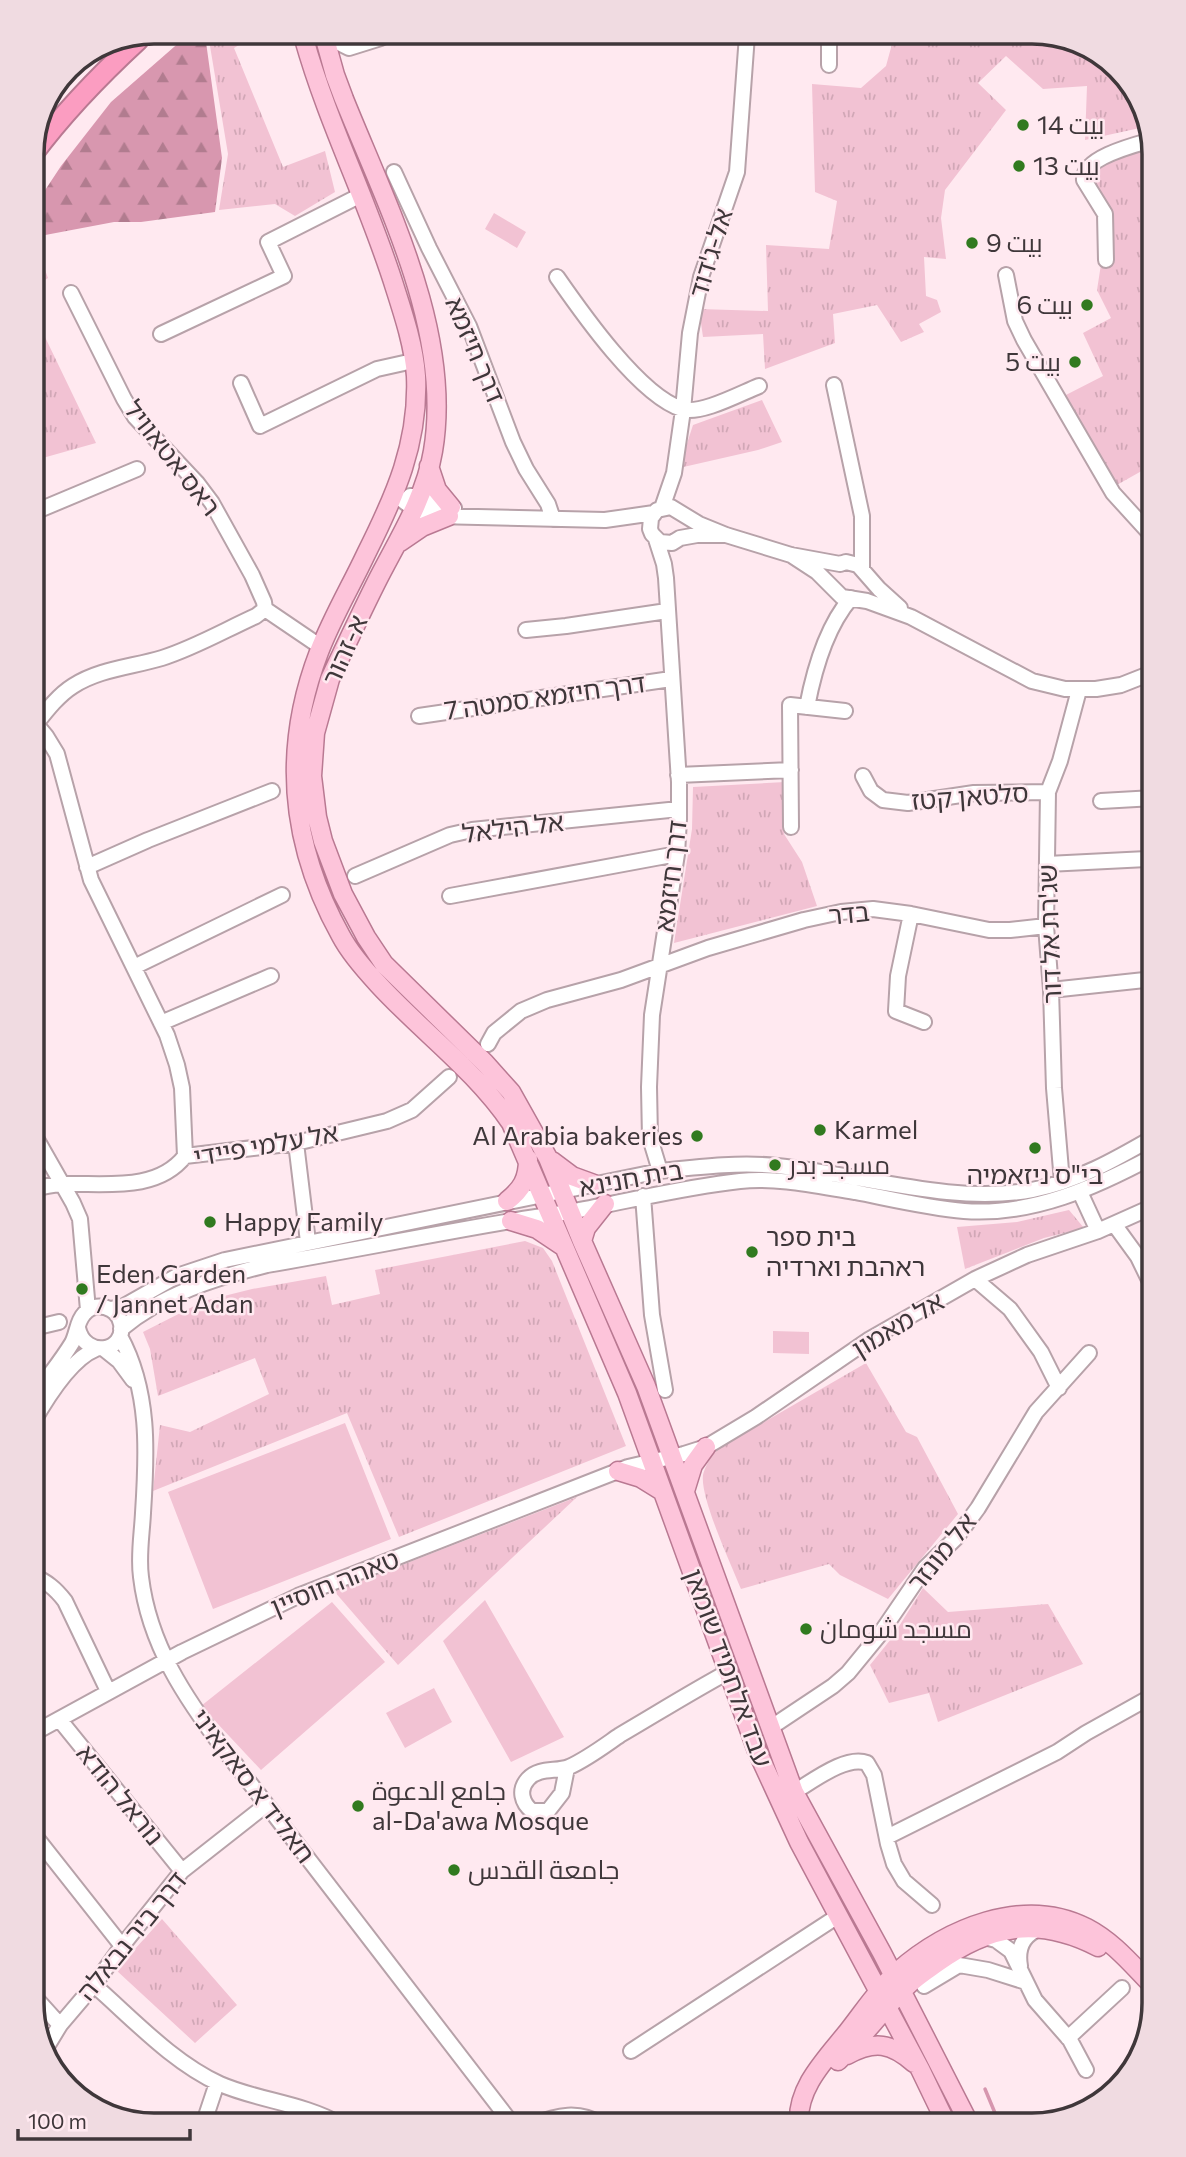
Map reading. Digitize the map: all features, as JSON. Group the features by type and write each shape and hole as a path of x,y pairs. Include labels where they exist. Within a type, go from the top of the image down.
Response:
{"highway":[{"path":"45,137 102,73 131,46"}],"main road":[{"name":"א-זהור","path":"306,44 326,108 387,262 416,375 413,432 404,469 321,647 306,693 295,779 301,837 317,887 342,940 367,972 497,1102 511,1123 543,1194"},
{"name":"א-זהור","path":"327,44 338,82 414,276 433,364 436,408 433,452 416,503 330,679 322,704 314,733 313,766 317,817 343,894 366,937 384,964 511,1092 548,1158 571,1211"},
{"path":"397,544 450,512 437,490 429,466"},
{"path":"548,1158 572,1176 594,1184"},
{"path":"507,1201 527,1177 528,1159"},
{"name":"עבד אלחמיד שומאן","path":"543,1194 627,1393 773,1789 941,2113"},
{"path":"582,1241 586,1228 606,1204"},
{"name":"עבד אלחמיד שומאן","path":"571,1211 646,1386 794,1792 882,1952 963,2113"},
{"path":"511,1220 537,1228 564,1247"},
{"path":"685,1491 693,1465 706,1447"},
{"path":"618,1471 641,1478 662,1491"},
{"path":"799,2113 804,2091 822,2065 924,1953 959,1930 1014,1916 1048,1917 1078,1924 1104,1938 1142,1975"},
{"path":"898,1983 914,1980 953,1952 982,1936 1018,1929 1070,1934 1115,1956 1142,1977"},
{"path":"882,1952 892,1957 904,1958 924,1953"},
{"path":"804,2091 841,2058 883,1999"},
{"path":"841,2058 861,2048 885,2045 900,2051 920,2069"}],"street":[{"path":"342,44 349,48 362,44"},
{"name":"אל-ג'דוד","path":"658,510 674,473 690,333 701,277 737,172 746,44"},
{"path":"829,44 829,65"},
{"path":"338,82 344,58 359,45"},
{"path":"1106,260 1105,214 1083,176 1095,162 1109,154 1141,144"},
{"name":"דרך חיזמא","path":"394,172 473,336 513,442 548,504 553,519"},
{"path":"161,334 284,276 268,242 360,195"},
{"path":"1006,275 1015,320 1024,341 1113,493 1142,525"},
{"path":"557,276 588,321 635,374 658,396 683,410 700,408 759,386"},
{"name":"ראס אטאוויל","path":"71,293 135,416 212,503 252,575 265,609"},
{"path":"241,383 260,426 377,369 413,361"},
{"path":"831,628 852,598 863,591 867,580 864,571 863,528 834,385"},
{"path":"44,508 137,469"},
{"name":"אל-ג'דוד","path":"674,473 681,514"},
{"path":"394,494 416,503 435,516 450,512 479,516 605,520 671,507 726,535 791,555 852,562 911,617"},
{"path":"654,537 649,523 658,510"},
{"path":"678,539 685,530 681,514"},
{"path":"605,520 637,528 666,543 712,534 726,535"},
{"path":"807,707 831,628 832,573 858,543 863,528"},
{"name":"דרך חיזמא","path":"654,537 666,578 679,809 677,854 652,1015 650,1138 660,1171"},
{"name":"דרך חיזמא","path":"666,578 678,539"},
{"path":"791,555 817,572 842,597 884,606 911,617 1032,681 1079,690 1121,685 1142,677"},
{"path":"44,715 71,686 85,679 162,658 256,616 265,609 321,647"},
{"path":"526,630 667,611"},
{"name":"דרך חיזמא סמטה 7","path":"419,716 671,679"},
{"name":"שג'רת אל דור","path":"1062,1182 1045,926 1048,792 1060,761 1079,690"},
{"path":"791,827 790,705 845,712"},
{"path":"44,734 57,754 91,880 161,1023 177,1065 182,1088 185,1156"},
{"path":"678,775 791,770"},
{"name":"סלטאן קטז","path":"863,776 871,791 883,800 908,803 974,793 1048,792"},
{"path":"87,867 272,790"},
{"path":"1101,801 1142,799"},
{"name":"אל הילאל","path":"355,876 450,835 471,830 679,809"},
{"path":"450,896 677,854"},
{"path":"1047,864 1142,859"},
{"path":"134,967 282,895"},
{"name":"בדר","path":"488,1044 494,1033 521,1011 547,1000 621,980 708,948 817,918 873,909 989,930 1045,926"},
{"path":"911,914 898,976 896,1011 924,1022"},
{"path":"161,1023 271,976"},
{"path":"1051,990 1142,980"},
{"name":"אל עלמי פיידי","path":"44,1187 157,1178 185,1156 296,1143 403,1115 424,1101 449,1077"},
{"path":"296,1143 308,1242"},
{"name":"בית חנינא","path":"111,1309 124,1306 154,1288 196,1269 226,1260 660,1171 727,1165 775,1165 938,1191 987,1194 1033,1190 1062,1182 1097,1169 1142,1144"},
{"path":"44,1153 80,1219 88,1310"},
{"name":"בית חנינא","path":"120,1332 135,1318 183,1291 233,1273 643,1196 741,1181 765,1180 808,1184 965,1211 999,1211 1031,1206 1080,1192 1142,1162"},
{"path":"1080,1192 1098,1231"},
{"path":"643,1196 653,1315 665,1390"},
{"name":"אל מאמון","path":"651,1460 673,1457 706,1447 757,1417 870,1339 975,1279 1027,1255 1098,1231 1142,1211"},
{"path":"1114,1224 1142,1264"},
{"path":"975,1279 1010,1309 1041,1352 1059,1388"},
{"path":"44,1383 72,1342 79,1321 88,1310 99,1306 111,1309 119,1317 120,1332 110,1347 82,1358 44,1405"},
{"path":"44,1326 59,1322"},
{"path":"78,1328 84,1342 100,1349"},
{"name":"חאליד א סאקאיני","path":"120,1332 132,1363 145,1414 141,1574 149,1615 166,1661 188,1701 504,2113"},
{"name":"חאליד א סאקאיני","path":"100,1349 119,1361 139,1390"},
{"name":"אל מונזר","path":"770,1728 848,1674 880,1634 925,1568 978,1508 1036,1412 1089,1353"},
{"name":"טאהה חוסיין","path":"44,1727 107,1691 298,1596 651,1460"},
{"path":"44,1580 56,1589 65,1601 107,1691"},
{"path":"567,1768 728,1672"},
{"path":"887,1837 1057,1752 1142,1702"},
{"name":"נוראל הודא","path":"59,1719 182,1871"},
{"path":"794,1792 845,1764 856,1761 867,1763 874,1774 894,1864 904,1881 932,1905"},
{"name":"דרך ביר נבאלה","path":"51,2040 182,1871 266,1804"},
{"path":"44,1847 122,1946"},
{"path":"631,2051 838,1916"},
{"path":"1020,1967 1021,1945 1028,1934 1039,1929"},
{"path":"982,1936 1007,1946 1015,1956 1035,2000 1068,2038 1086,2070"},
{"path":"925,1986 958,1965 1026,1982"},
{"path":"94,1985 177,2058 217,2082 316,2113"},
{"path":"1068,2038 1122,1988"},
{"path":"44,2008 60,2025"},
{"path":"207,2113 217,2082"}],"green space":[{"path":"177,44 207,44 222,158 215,212 141,222 114,222 44,235 44,192 111,102"},
{"path":"210,44 241,44 234,48 283,167 325,151 335,192 295,216 275,204 219,210 228,154"},
{"path":"892,44 1054,46 1087,58 1110,76 1128,99 1139,128 1085,140 1087,86 1043,89 1006,56 978,83 1006,110 945,190 941,218 946,259 924,257 926,296 937,300 941,312 919,324 924,332 901,342 877,305 833,314 835,343 765,369 763,334 703,337 699,309 768,311 766,245 829,249 837,201 815,192 812,84 861,88 886,66"},
{"path":"1141,139 1142,154 1142,471 1115,486 1062,397 1103,376 1083,333 1111,318 1097,290 1109,213 1079,172 1092,155 1112,146"},
{"path":"494,213 526,232 517,248 485,229"},
{"path":"44,335 96,443 44,458"},
{"path":"762,400 782,442 679,468 693,425"},
{"path":"785,782 784,834 802,862 817,906 674,943 692,829 693,787"},
{"path":"1069,1210 1084,1228 1044,1238 965,1269 957,1227 1017,1222"},
{"path":"525,1241 543,1248 552,1261 626,1446 399,1537 347,1413 153,1491 160,1425 190,1432 269,1394 255,1358 158,1396 150,1349 143,1332 204,1301 252,1289 326,1276 332,1305 380,1294 375,1270"},
{"path":"773,1331 809,1332 809,1354 773,1353"},
{"path":"866,1363 906,1432 917,1437 958,1514 888,1599 840,1575 829,1564 741,1589 706,1499 703,1475 708,1462 716,1450"},
{"path":"345,1423 391,1539 213,1609 168,1492"},
{"path":"577,1497 398,1665 334,1591 335,1591"},
{"path":"923,1588 948,1612 1048,1604 1083,1664 938,1722 929,1693 889,1703 870,1665 891,1639"},
{"path":"485,1600 564,1737 511,1762 443,1641"},
{"path":"332,1602 385,1662 261,1770 201,1706"},
{"path":"434,1688 452,1722 405,1748 386,1713"},
{"path":"162,1919 237,2005 195,2043 116,1970"}],"waterway":[{"path":"985,2089 995,2113"}],"place":[{"name":"بيت 14","path":"1023,125"},
{"name":"بيت 13","path":"1019,166"},
{"name":"بيت 9","path":"972,243"},
{"name":"بيت 6","path":"1087,305"},
{"name":"بيت 5","path":"1075,362"},
{"name":"Karmel","path":"820,1130"},
{"name":"Al Arabia bakeries","path":"697,1136"},
{"name":"בי\"ס ניזאמיה","path":"1035,1148"},
{"name":"مسجد بدر","path":"775,1165"},
{"name":"Happy Family","path":"210,1222"},
{"name":"בית ספר ראהבת וארדיה","path":"752,1252"},
{"name":"Eden Garden / Jannet Adan","path":"82,1289"},
{"name":"مسجد شومان","path":"806,1629"},
{"name":"جامع الدعوة al-Da'awa Mosque","path":"358,1806"},
{"name":"جامعة القدس","path":"454,1870"}]}
